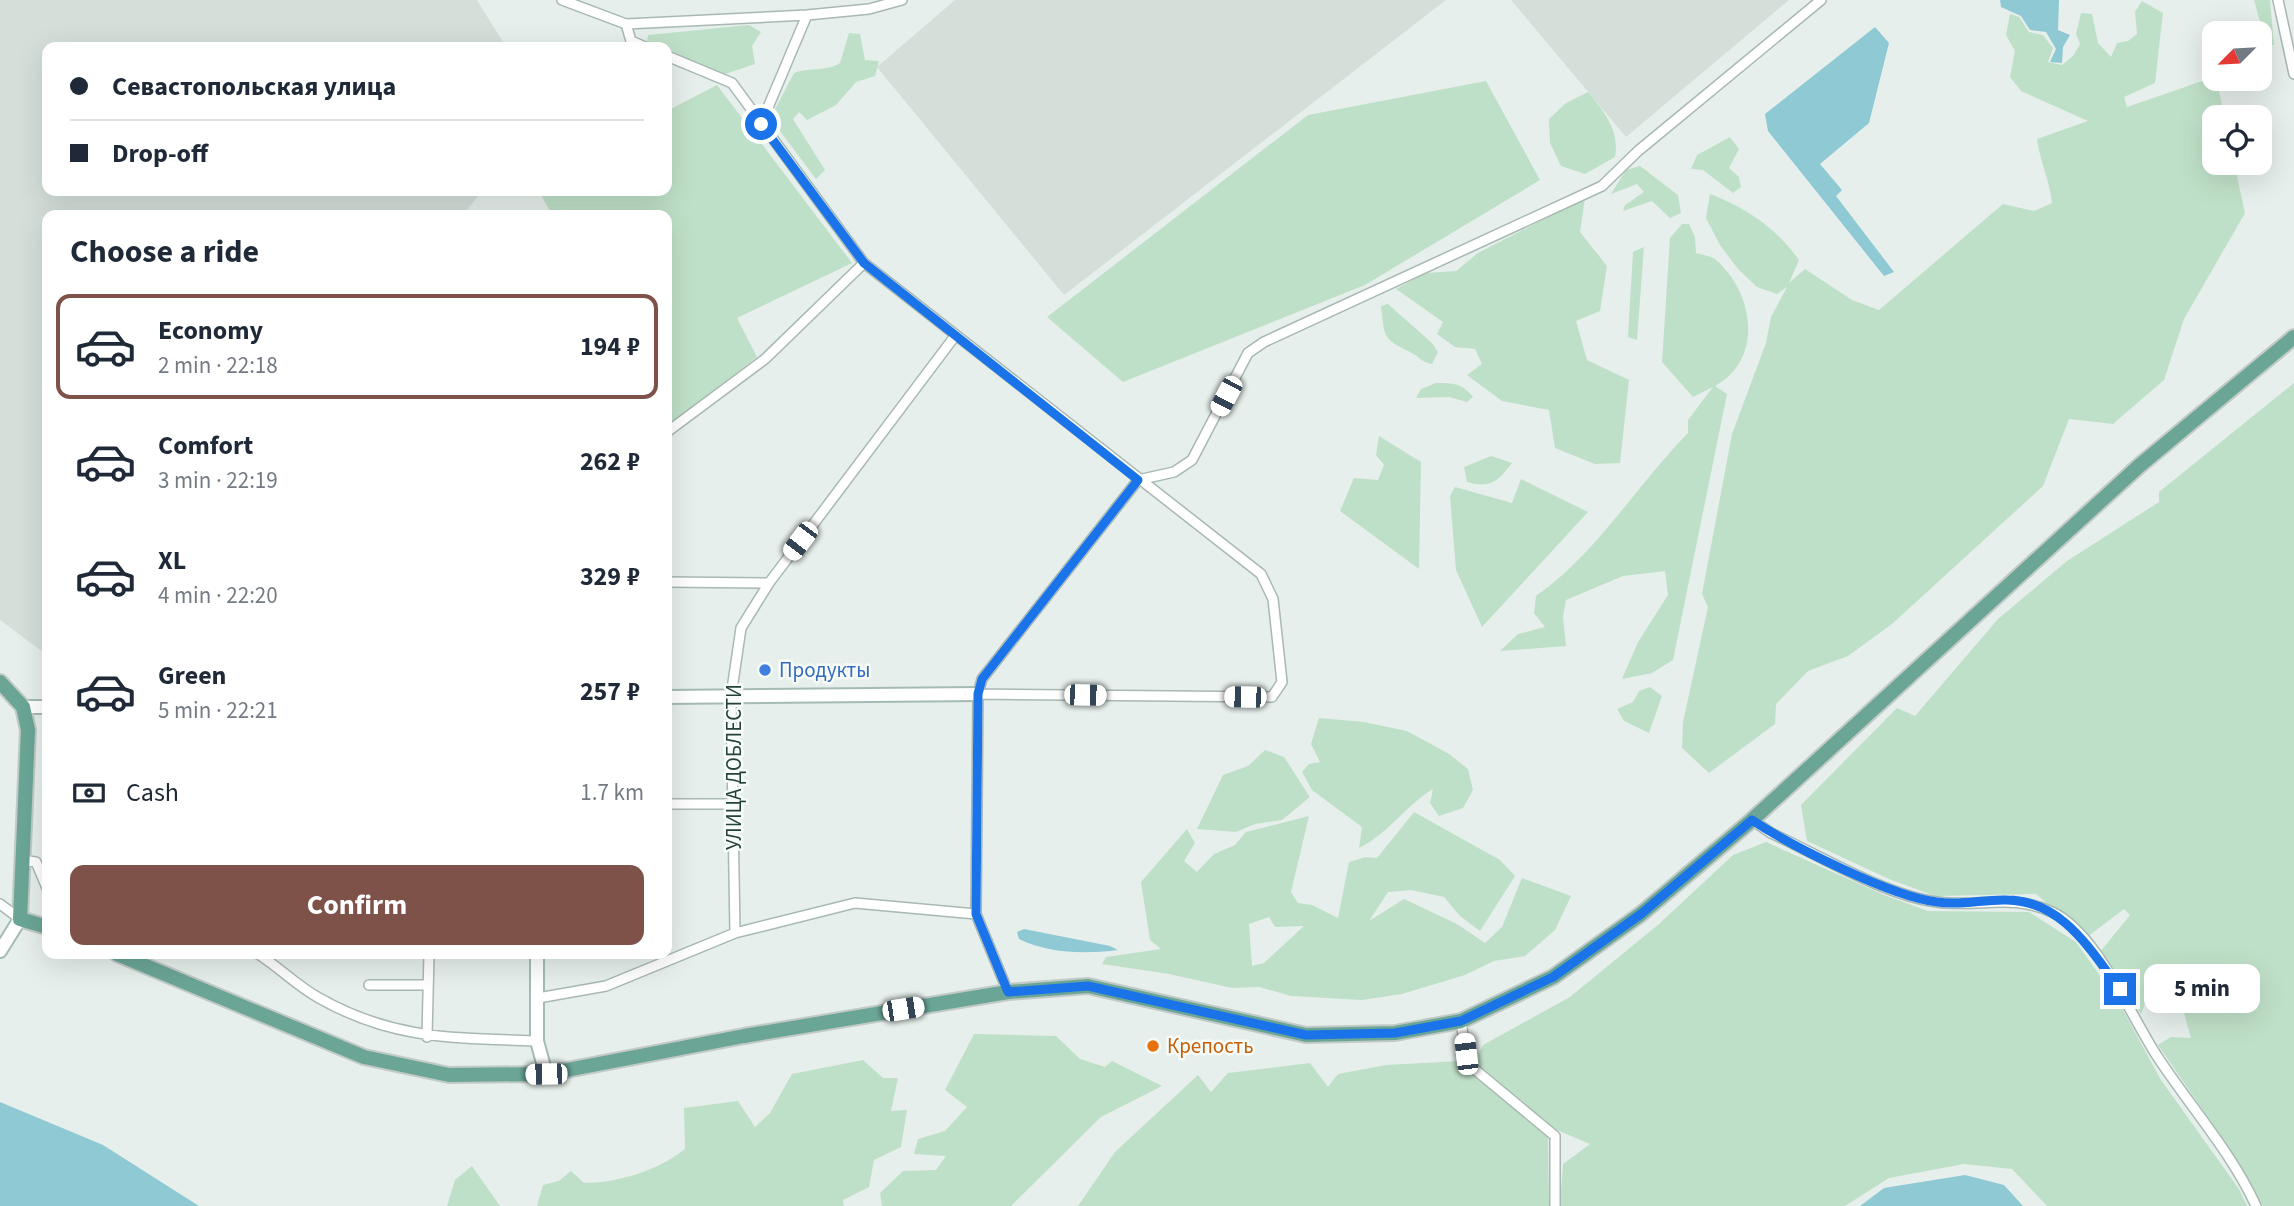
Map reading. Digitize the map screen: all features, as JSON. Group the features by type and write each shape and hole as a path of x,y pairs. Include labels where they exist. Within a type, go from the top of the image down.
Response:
{"main road":[{"path":"129,959 364,1057 449,1075 546,1074 744,1036 1008,992 1088,986 1306,1035 1395,1033 1461,1021 1553,977 1641,914 1752,820 2139,466 2294,337"},
{"path":"0,682 23,707 28,730 20,919 42,926"}],"street":[{"path":"562,0 626,24 807,15 869,9 902,0"},
{"path":"1008,992 976,914 978,694 982,679 1138,480 1174,472 1192,460 1248,353 1280,332 1602,186 1638,151 1821,0"},
{"path":"2278,0 2294,74"},
{"path":"761,124 807,15"},
{"path":"626,24 633,42"},
{"path":"672,58 732,83 864,263 1261,574 1273,599 1282,682 1272,697 978,694 672,697"},
{"path":"672,428 765,359 864,263"},
{"name":"УЛИЦА ДОБЛЕСТИ","path":"735,933 731,695 741,628 769,583 955,336"},
{"path":"672,582 769,583"},
{"path":"23,707 42,707"},
{"path":"672,804 732,804"},
{"path":"1752,820 1771,833 1898,892 1937,902 2009,900 2052,912 2073,927 2120,989 2155,1053 2256,1206"},
{"path":"21,860 36,862 42,876"},
{"path":"672,959 735,933 855,903 976,914"},
{"path":"0,904 20,919 0,951"},
{"path":"265,959 317,997 366,1023 427,1037 537,1041"},
{"path":"427,1037 429,959"},
{"path":"537,959 537,1041 546,1074"},
{"path":"538,998 606,986 672,959"},
{"path":"369,985 428,985"},
{"path":"1461,1021 1467,1063 1555,1136 1555,1206"}],"shaded area":[{"path":"0,0 477,0 503,42 42,42 42,196 478,196 467,210 42,210 42,651 0,620"},
{"path":"955,0 1446,0 1064,295 877,67"},
{"path":"1511,0 1789,0 1626,137"}],"green space":[{"path":"2254,0 2270,0 2272,21 2260,21"},
{"path":"2142,1 2163,13 2155,83 2124,97 2127,107 2202,81 2202,91 2219,91 2222,105 2202,105 2202,175 2237,175 2245,213 2184,319 2164,380 2113,424 2069,419 2043,486 1892,624 1848,656 1808,671 1776,704 1775,724 1709,773 1682,748 1683,722 1708,607 1702,594 1732,434 1766,343 1771,317 1787,287 1777,294 1757,287 1738,269 1720,245 1706,218 1710,194 1760,220 1781,238 1799,260 1789,283 1805,269 1852,300 1879,310 2003,204 2034,211 2052,203 2037,139 2088,121 2021,91 2010,77 2015,51 2006,35 2010,14 2019,17 2029,32 2043,35 2053,48 2048,62 2062,65 2073,56 2080,44 2076,34 2081,13 2092,14 2098,43 2111,57 2117,43 2128,41 2137,34 2135,12"},
{"path":"749,25 761,32 752,46 755,64 725,74 672,52 672,42 647,42 648,35"},
{"path":"849,33 860,34 865,60 879,61 875,76 856,82 836,105 807,120 799,112 793,119 825,170 816,179 774,123 773,113 794,73 829,68 840,63"},
{"path":"1486,81 1540,180 1365,285 1123,382 1047,317 1308,115"},
{"path":"717,85 852,263 737,318 757,357 672,422 672,210 549,210 542,196 672,196 672,108"},
{"path":"1588,92 1613,130 1616,148 1615,157 1585,174 1561,166 1550,143 1549,119 1566,103"},
{"path":"1730,137 1739,149 1729,168 1739,177 1741,187 1733,193 1703,170 1691,169 1697,155"},
{"path":"1640,166 1678,195 1681,213 1670,218 1652,201 1623,211 1625,205 1644,192 1637,184 1611,194 1626,170"},
{"path":"1585,198 1580,232 1607,266 1600,311 1576,321 1587,360 1629,380 1620,463 1595,464 1555,448 1549,410 1502,401 1467,375 1482,364 1475,349 1455,347 1437,334 1443,322 1396,289 1426,273 1456,271 1478,253"},
{"path":"1682,224 1689,224 1695,237 1696,253 1714,259 1729,274 1739,290 1748,325 1747,343 1741,360 1731,374 1715,386 1727,394 1673,660 1652,673 1622,679 1638,642 1668,595 1665,571 1623,576 1566,600 1563,617 1566,646 1500,651 1518,634 1545,627 1534,613 1536,596 1558,579 1597,540 1688,433 1688,420 1713,387 1693,397 1662,362 1670,238"},
{"path":"1644,247 1637,340 1628,337 1633,252"},
{"path":"1388,304 1432,343 1438,352 1432,364 1389,339 1384,330 1381,306"},
{"path":"1436,383 1457,385 1473,397 1467,402 1449,397 1416,398 1421,389"},
{"path":"2294,383 2294,1206 2263,1206 2231,1151 2158,1045 2171,1037 2191,1038 2171,966 2159,967 2141,1014 2100,952 2130,915 2124,909 2087,937 2036,894 1935,896 1889,879 1807,841 1801,805 1897,708 1915,716 1998,619 2067,561 2159,502 2159,492"},
{"path":"1379,436 1421,462 1419,569 1340,511 1354,478 1378,480 1384,465 1376,455"},
{"path":"1491,456 1512,463 1503,475 1493,482 1482,485 1467,482 1464,467"},
{"path":"1521,479 1588,512 1482,627 1456,570 1450,496 1455,487 1512,503"},
{"path":"1650,687 1662,696 1649,733 1624,721 1617,709 1633,702 1639,691"},
{"path":"1319,718 1364,722 1407,731 1449,754 1468,769 1473,790 1463,808 1439,816 1430,803 1433,789 1379,835 1359,848 1362,827 1312,790 1302,772 1309,764 1320,762 1311,744"},
{"path":"1265,750 1284,757 1310,797 1282,820 1255,824 1236,832 1197,829 1223,775 1248,766"},
{"path":"1414,812 1500,860 1515,876 1480,931 1460,916 1444,897 1411,890 1388,892 1369,921 1404,899 1457,924 1485,943 1502,927 1522,878 1571,896 1555,930 1525,956 1494,961 1465,975 1402,994 1362,1000 1291,996 1259,987 1232,988 1169,974 1102,964 1106,957 1161,949 1150,940 1141,882 1187,829 1195,843 1184,861 1197,872 1214,854 1235,845 1246,832 1309,816 1291,892 1298,903 1312,905 1338,918 1349,862 1366,857 1377,858","holes":["1269,917 1275,927 1304,926 1264,963 1252,966 1249,924"]},
{"path":"1766,842 1884,895 1928,911 2029,912 2076,942 2118,1001 2161,1080 2239,1189 2247,1206 2047,1206 2012,1169 1964,1164 1889,1178 1845,1206 1560,1206 1563,1164 1590,1144 1557,1130 1473,1063 1483,1045 1570,997 1659,924 1733,855"},
{"path":"974,1034 1056,1036 1080,1059 1105,1067 1112,1061 1162,1086 1101,1117 1011,1206 882,1206 880,1193 903,1171 936,1170 946,1156 914,1154 918,1139 945,1131 967,1107 945,1090"},
{"path":"863,1060 883,1078 898,1078 891,1111 907,1110 901,1147 874,1160 869,1187 843,1200 844,1206 537,1206 543,1185 559,1181 571,1171 584,1183 610,1181 651,1169 675,1156 685,1149 684,1108 738,1101 755,1127 770,1113 792,1074"},
{"path":"1459,1061 1548,1137 1549,1206 1078,1206 1115,1152 1198,1075 1211,1092 1228,1073 1310,1063 1328,1087 1338,1074 1386,1065"},
{"path":"472,1166 500,1206 447,1206 455,1180"}],"water":[{"path":"2000,0 2059,0 2058,30 2070,35 2063,47 2062,63 2050,62 2056,49 2046,32 2030,30 2021,16 2001,7"},
{"path":"1875,27 1889,43 1869,123 1820,164 1842,190 1836,196 1894,272 1884,276 1768,131 1765,114"},
{"path":"1024,929 1110,946 1118,950 1080,952 1043,948 1019,939 1017,932"},
{"path":"0,1102 103,1145 199,1206 0,1206"},
{"path":"1965,1175 2004,1185 2023,1206 1860,1206 1884,1188"}],"place":[{"name":"Продукты","path":"765,670"},
{"name":"Крепость","path":"1153,1046"}],"route":[{"path":"761,124 864,263 1138,480 982,679 978,694 976,914 1008,992 1088,986 1306,1035 1395,1033 1461,1021 1553,977 1641,914 1752,820 1771,833 1898,892 1937,902 1980,903 2009,900 2052,912 2073,927 2120,989"}]}
